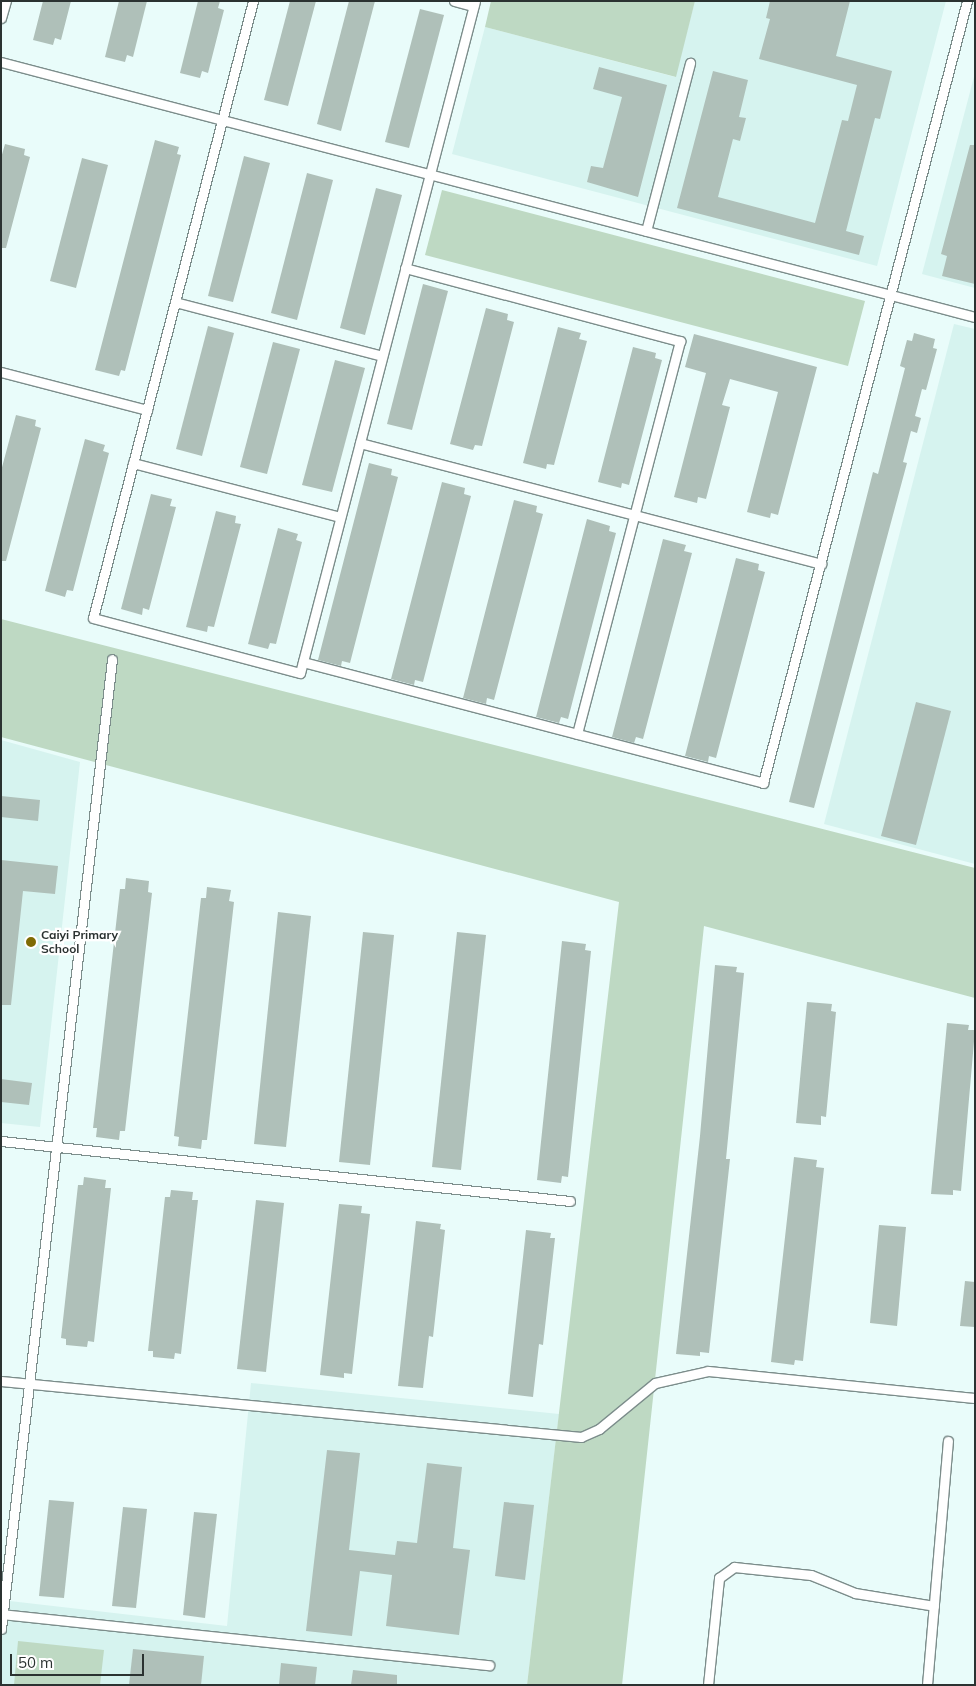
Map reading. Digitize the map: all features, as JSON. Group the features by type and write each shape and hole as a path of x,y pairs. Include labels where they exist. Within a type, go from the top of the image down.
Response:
{"lane":[{"path":"1,18 6,1"},
{"path":"253,1 92,618 300,673 474,4 454,1"},
{"path":"303,662 763,783 967,1"},
{"path":"1,62 975,317"},
{"path":"646,231 690,63"},
{"path":"405,268 680,341 578,734"},
{"path":"175,302 382,356"},
{"path":"1,372 147,410"},
{"path":"360,443 821,564"},
{"path":"133,463 340,517"},
{"path":"1,1629 112,659"},
{"path":"1,1141 570,1201"},
{"path":"1,1381 580,1436 600,1429 655,1383 708,1372 975,1398"},
{"path":"927,1685 948,1440"},
{"path":"708,1685 719,1578 734,1567 811,1575 855,1593 934,1606"},
{"path":"2,1614 489,1665"}],"shaded area":[{"path":"491,1 695,1 676,77 485,27"},
{"path":"695,1 946,1 877,266 452,154 485,27 675,77"},
{"path":"975,73 975,288 922,274"},
{"path":"442,190 865,301 848,366 425,255"},
{"path":"954,324 975,329 975,864 824,824"},
{"path":"1,619 975,868 975,998 704,926 622,1685 527,1685 619,902 1,737"},
{"name":"Caiyi Primary School","path":"1,740 80,762 40,1127 1,1123"},
{"path":"251,1383 559,1414 527,1685 1,1685 1,1600 227,1626"},
{"path":"18,1641 104,1650 100,1685 14,1685"}],"building":[{"path":"43,1 71,1 61,40 55,38 53,45 33,40"},
{"path":"119,1 147,1 133,57 127,55 125,62 105,57"},
{"path":"198,1 220,1 218,8 224,10 208,73 202,71 200,78 180,73"},
{"path":"290,1 316,1 288,106 264,100"},
{"path":"349,1 375,1 341,131 317,124"},
{"path":"770,1 850,1 836,56 892,71 880,119 875,118 846,231 864,236 859,255 677,208 713,71 748,80 739,117 746,118 740,141 733,139 718,197 815,223 842,120 848,121 857,85 759,59 770,19 766,18"},
{"path":"420,9 444,15 409,148 385,142"},
{"path":"599,67 667,85 638,197 587,182 591,166 603,168 622,97 593,89"},
{"path":"155,140 179,147 177,154 181,155 125,371 121,370 119,376 95,370"},
{"path":"5,144 25,149 24,155 30,157 6,248 1,248 1,158"},
{"path":"970,145 975,145 975,284 942,276 947,256 941,254"},
{"path":"244,156 270,163 233,302 208,296"},
{"path":"82,158 108,165 76,288 50,281"},
{"path":"307,173 333,180 297,320 271,313"},
{"path":"376,188 402,195 365,335 340,328"},
{"path":"423,284 448,291 412,430 387,424"},
{"path":"486,308 508,314 507,320 514,322 482,446 475,445 473,450 450,444"},
{"path":"208,326 234,333 202,456 176,449"},
{"path":"558,327 581,333 579,339 587,341 554,465 547,464 546,469 523,463"},
{"path":"914,333 935,339 933,348 937,349 926,390 922,389 915,416 921,418 917,433 911,431 903,462 907,463 814,808 789,802 873,472 878,474 905,368 900,366 907,340 912,341"},
{"path":"694,334 817,367 778,515 771,513 770,518 747,512 778,392 730,379 722,405 730,407 706,499 698,497 697,503 674,497 706,373 685,367"},
{"path":"273,342 300,349 267,474 240,467"},
{"path":"633,347 656,353 655,358 662,360 629,485 622,483 621,488 598,482"},
{"path":"335,360 365,368 332,492 302,485"},
{"path":"16,415 36,420 35,426 41,428 6,561 1,561 1,471"},
{"path":"85,439 105,445 103,451 109,453 73,591 67,590 65,597 45,591"},
{"path":"369,463 392,469 391,475 398,477 350,663 342,661 341,666 318,660"},
{"path":"442,482 465,488 464,494 471,496 423,682 415,680 414,685 391,679"},
{"path":"151,494 172,499 170,506 176,507 149,610 143,608 142,615 121,609"},
{"path":"514,500 537,506 536,512 543,514 494,700 487,698 486,704 463,698"},
{"path":"216,511 236,516 235,523 241,524 214,627 208,626 207,632 186,627"},
{"path":"587,519 610,526 609,531 616,533 568,719 561,717 559,723 536,717"},
{"path":"278,528 298,534 296,540 302,542 276,644 270,643 268,649 248,644"},
{"path":"663,539 686,545 684,551 692,553 643,739 636,737 634,743 612,737"},
{"path":"736,558 759,564 758,570 765,572 716,758 709,756 708,762 685,756"},
{"path":"916,702 951,711 916,845 881,836"},
{"path":"1,796 40,800 38,821 1,817"},
{"path":"1,860 58,866 55,894 23,891 11,1005 1,1005"},
{"path":"126,878 149,881 148,892 152,893 125,1131 120,1131 119,1140 96,1137 97,1128 93,1128 120,889 125,889"},
{"path":"207,887 231,890 229,901 234,902 207,1140 202,1140 201,1149 178,1146 179,1137 174,1136 201,898 206,898"},
{"path":"278,912 311,916 286,1147 254,1144"},
{"path":"363,932 394,935 370,1165 339,1162"},
{"path":"457,932 486,935 461,1170 432,1167"},
{"path":"562,941 586,944 585,950 591,951 568,1177 562,1176 561,1183 537,1180"},
{"path":"715,965 737,967 736,972 744,973 726,1159 730,1159 709,1353 700,1352 700,1356 676,1354 700,1136"},
{"path":"807,1002 832,1004 831,1011 836,1012 826,1117 821,1116 821,1125 796,1123"},
{"path":"947,1023 969,1025 968,1030 975,1030 961,1191 953,1190 953,1195 931,1194"},
{"path":"1,1079 32,1083 29,1105 1,1102"},
{"path":"794,1157 817,1160 816,1167 824,1168 803,1361 795,1360 794,1365 771,1362"},
{"path":"84,1177 106,1180 105,1188 111,1188 94,1342 88,1341 87,1347 66,1345 66,1339 61,1338 78,1185 83,1185"},
{"path":"171,1190 193,1192 192,1200 198,1200 181,1354 175,1353 174,1359 153,1357 153,1351 148,1351 165,1197 170,1197"},
{"path":"256,1200 284,1203 266,1372 237,1369"},
{"path":"339,1204 362,1206 361,1213 370,1214 352,1374 344,1373 344,1378 320,1375"},
{"path":"416,1221 441,1224 440,1229 445,1230 433,1337 429,1336 423,1388 398,1386"},
{"path":"879,1225 906,1227 897,1326 870,1323"},
{"path":"526,1230 551,1233 550,1238 555,1238 543,1345 539,1344 533,1397 508,1394"},
{"path":"965,1281 975,1282 975,1327 960,1326"},
{"path":"327,1450 360,1453 349,1550 395,1555 397,1541 417,1543 427,1463 462,1467 453,1548 470,1550 459,1635 386,1626 392,1575 360,1571 352,1636 306,1631"},
{"path":"49,1500 74,1502 64,1598 39,1596"},
{"path":"504,1502 534,1505 525,1580 495,1576"},
{"path":"123,1507 147,1509 136,1608 112,1606"},
{"path":"194,1512 217,1514 205,1618 183,1615"},
{"path":"133,1649 204,1656 201,1685 129,1685"},
{"path":"281,1663 317,1667 315,1685 279,1685"},
{"path":"353,1670 397,1675 397,1685 351,1685"}],"place":[{"name":"Caiyi Primary School","path":"31,942"}]}
